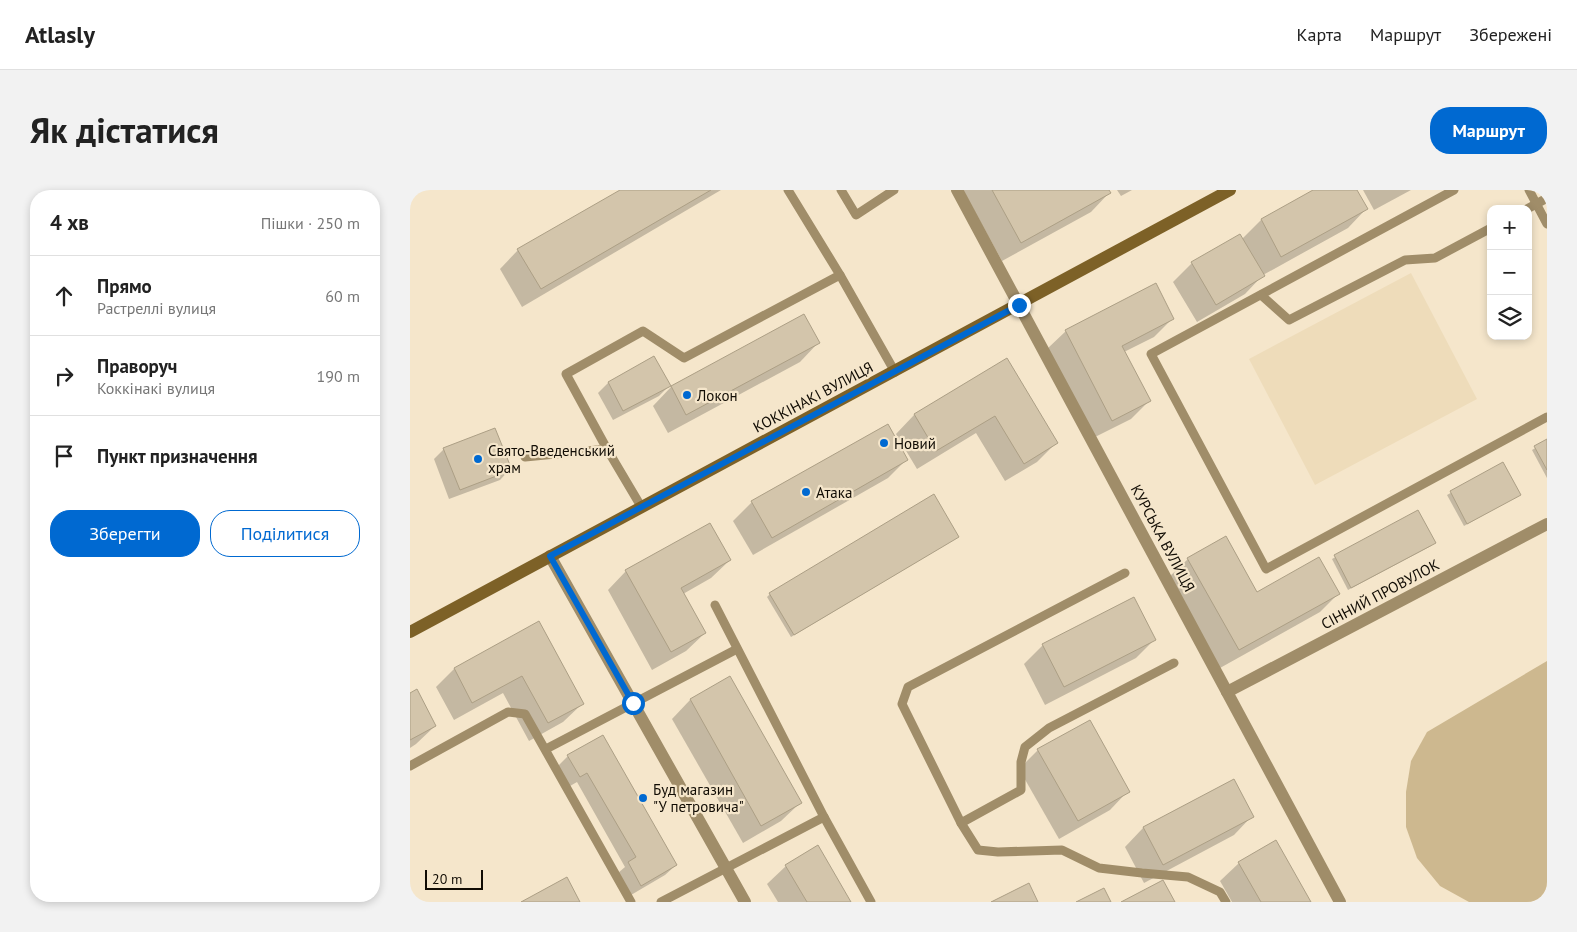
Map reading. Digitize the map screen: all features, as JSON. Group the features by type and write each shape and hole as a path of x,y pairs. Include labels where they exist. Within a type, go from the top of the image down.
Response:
{"street":[{"name":"КУРСЬКА ВУЛИЦЯ","path":"957,190 1340,902"},
{"name":"КОККІНАКІ ВУЛИЦЯ","path":"410,632 1230,190"},
{"name":"СІННИЙ ПРОВУЛОК","path":"1227,692 1547,524"},
{"path":"550,556 745,902"}],"lane":[{"path":"788,190 840,275 894,372"},
{"path":"840,190 856,215 894,190"},
{"path":"1454,190 1151,354 1266,569 1547,417"},
{"path":"1529,190 1547,224"},
{"path":"1532,206 1547,198"},
{"path":"1261,295 1289,320 1405,260 1435,258 1487,230"},
{"path":"642,508 566,374 643,331 684,358 840,275"},
{"path":"526,457 607,449"},
{"path":"1125,573 908,687 902,704 961,824 978,850 998,852 1062,850 1099,868 1188,877 1220,892 1226,902"},
{"path":"715,605 824,817 871,902"},
{"path":"546,749 737,648"},
{"path":"961,824 1021,790 1020,762 1025,747 1049,728 1174,663"},
{"path":"410,766 508,712 526,714 631,902"},
{"path":"661,902 824,817"}],"shaded area":[{"path":"1411,273 1477,399 1315,485 1249,359"},
{"path":"1547,661 1547,902 1469,902 1440,886 1417,858 1406,827 1406,792 1411,761 1427,732"}],"building":[{"path":"620,190 711,190 541,289 517,249"},
{"path":"992,190 1109,190 1111,193 1021,243"},
{"path":"1313,190 1357,190 1368,209 1281,257 1261,219"},
{"path":"1240,234 1265,276 1216,305 1191,262"},
{"path":"1156,283 1174,319 1122,346 1151,401 1112,421 1065,330"},
{"path":"804,314 820,343 686,415 671,386"},
{"path":"654,356 671,386 623,411 608,382"},
{"path":"1007,358 1058,443 1024,464 995,416 936,451 914,414"},
{"path":"888,424 908,460 772,538 751,501"},
{"name":"Свято-Введенський храм","path":"495,428 512,470 460,490 443,448"},
{"path":"1547,439 1547,470 1534,446"},
{"path":"1503,462 1521,495 1467,524 1450,491"},
{"path":"934,494 959,537 794,635 769,593"},
{"path":"1418,510 1436,543 1351,588 1334,555"},
{"path":"710,523 731,560 681,588 706,633 671,652 625,570"},
{"path":"1226,536 1257,592 1319,557 1340,594 1239,650 1187,558"},
{"path":"1134,597 1156,640 1064,687 1042,644"},
{"path":"539,621 584,704 548,723 522,676 472,703 454,668"},
{"path":"730,676 802,803 761,826 690,699"},
{"path":"417,689 436,726 410,740 410,693"},
{"path":"1090,720 1130,792 1078,821 1037,749"},
{"path":"603,735 677,865 641,886 628,862 636,857 587,773 580,777 567,755"},
{"path":"1234,779 1254,817 1163,865 1143,827"},
{"path":"1276,840 1311,902 1261,902 1238,862"},
{"path":"818,845 851,902 807,902 785,865"},
{"path":"567,877 580,902 521,902"},
{"path":"1163,880 1175,902 1121,902"},
{"path":"1029,883 1038,902 991,902"},
{"path":"1104,888 1111,902 1076,902"}],"place":[{"name":"Локон","path":"687,395"},
{"name":"Новий","path":"884,443"},
{"name":"Свято-Введенський храм","path":"478,459"},
{"name":"Атака","path":"806,492"},
{"name":"Буд магазин \"У петровича\"","path":"643,798"}],"route":[{"path":"633,703 550,556 1019,305"}]}
